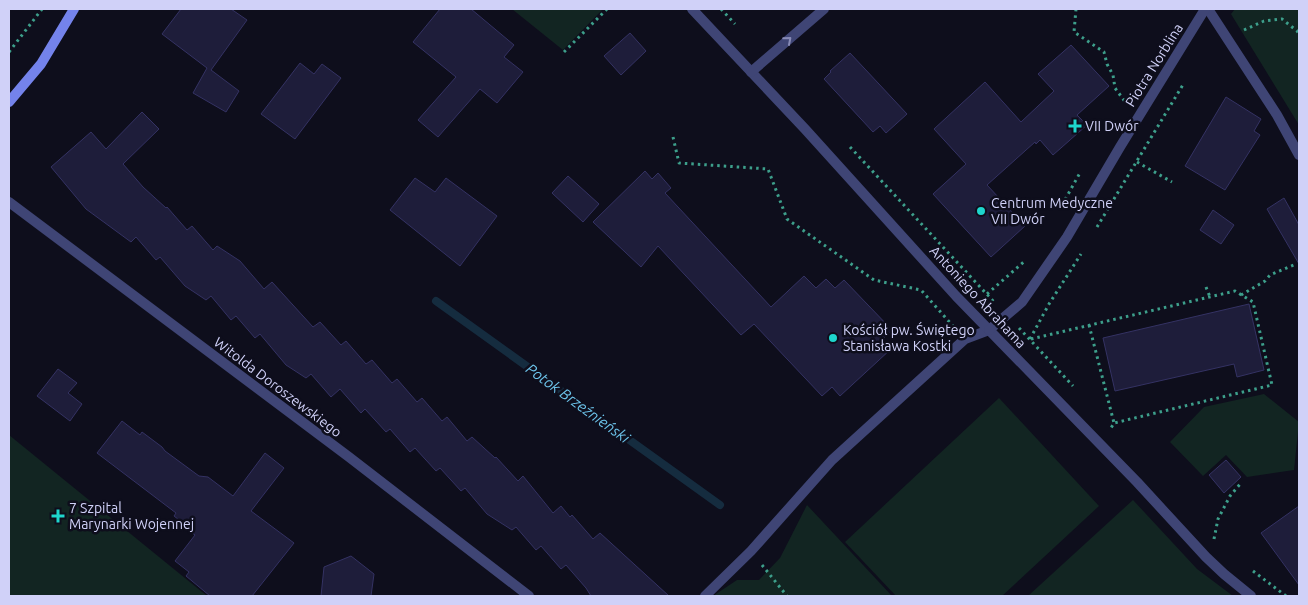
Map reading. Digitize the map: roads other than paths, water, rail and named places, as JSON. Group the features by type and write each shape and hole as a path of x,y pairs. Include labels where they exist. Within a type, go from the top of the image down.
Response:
{"street":[{"path":"9,102 40,64 74,9"},
{"name":"Antoniego Abrahama","path":"692,9 989,330 1137,482 1206,557 1251,596"},
{"path":"751,72 824,9"},
{"path":"1207,9 1226,34 1277,115 1299,155"},
{"name":"Piotra Norblina","path":"705,596 751,551 832,460 965,339 989,330 1022,302 1067,237 1117,152 1207,9"},
{"name":"Witolda Doroszewskiego","path":"9,202 341,451 529,596"}],"waterway":[{"name":"Potok Brzeźnieński","path":"436,301 720,505"}],"place":[{"name":"VII Dwór","path":"1075,126"},
{"name":"Centrum Medyczne VII Dwór","path":"981,211"},
{"name":"Kościół pw. Świętego Stanisława Kostki","path":"833,338"},
{"name":"7 Szpital Marynarki Wojennej","path":"58,516"}]}
